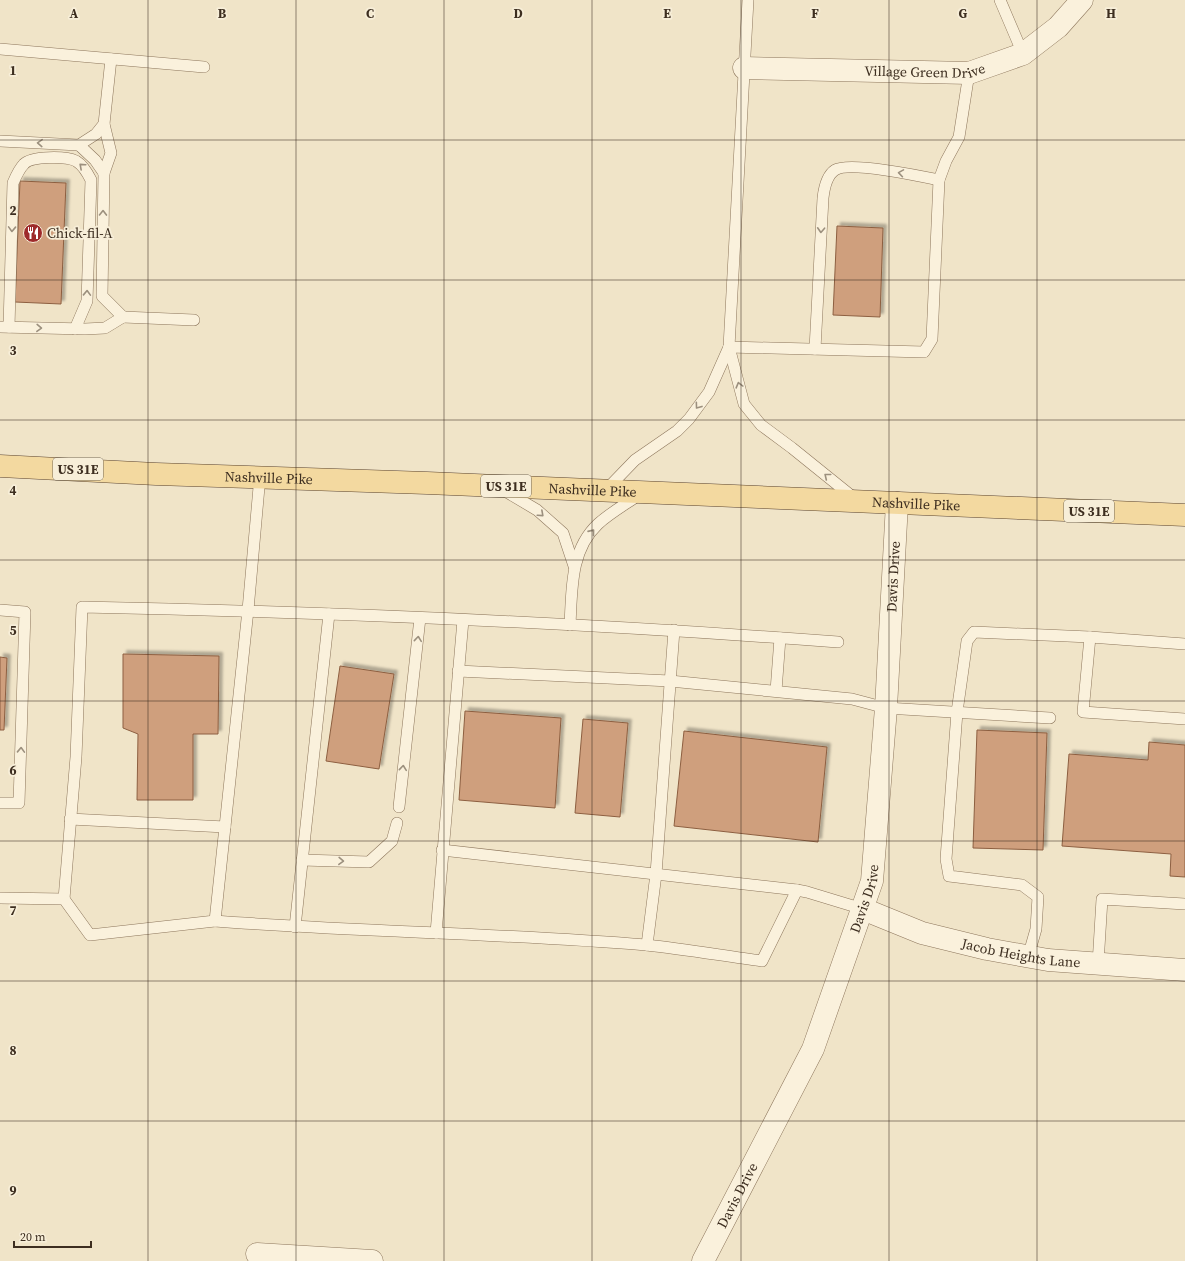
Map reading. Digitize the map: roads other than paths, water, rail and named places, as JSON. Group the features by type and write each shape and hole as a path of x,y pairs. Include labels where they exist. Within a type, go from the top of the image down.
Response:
{"main road":[{"name":"Nashville Pike","path":"0,466 156,474 260,476 1185,515"}],"street":[{"name":"Village Green Drive","path":"744,68 969,73 1023,54 1058,27 1082,0"},
{"name":"Davis Drive","path":"703,1261 813,1049 872,882 886,708 897,503"},
{"name":"Jacob Heights Lane","path":"863,909 922,933 1028,957 1185,970"},
{"path":"256,1254 372,1261"}],"lane":[{"path":"748,0 729,347 744,404 761,425 792,448 857,501"},
{"path":"1000,0 1023,54"},
{"path":"0,49 204,67"},
{"path":"111,59 104,124 110,153 104,173 102,296 123,317"},
{"path":"729,347 924,352 932,339 939,180 946,161 959,137 969,73"},
{"path":"0,141 79,145 96,134 104,124"},
{"path":"79,145 95,160 104,173"},
{"path":"75,329 87,302 91,180 86,169 76,161 68,158 33,158 24,163 13,183 4,327 75,329 105,328 123,317 194,320"},
{"path":"815,349 823,198 826,182 835,170 848,167 900,172 939,180"},
{"path":"606,490 635,460 677,431 689,419 709,392 729,347"},
{"path":"215,920 248,610 260,476"},
{"path":"496,486 537,510 563,533 574,566"},
{"path":"570,625 574,566 584,541 598,524 644,492"},
{"path":"797,890 762,962 647,945 436,933 295,927 215,920 90,935 64,899 76,757 82,607 248,610 674,630 838,642"},
{"path":"0,610 25,612 19,803 0,803"},
{"path":"295,927 329,614"},
{"path":"399,807 420,618"},
{"path":"436,933 463,620"},
{"path":"647,945 656,874 674,630"},
{"path":"1028,957 1036,929 1038,897 1022,886 950,876 946,859 957,712 967,641 974,632 1090,637 1185,644"},
{"path":"1090,637 1083,712 1185,719"},
{"path":"776,691 780,638"},
{"path":"458,671 670,681 852,699 886,708 1050,718"},
{"path":"70,819 225,827"},
{"path":"302,860 370,862 392,842 397,823"},
{"path":"442,850 797,890 863,909"},
{"path":"0,898 64,899"},
{"path":"1098,964 1102,899 1185,904"}],"place":[{"name":"Chick-fil-A","path":"33,233"}]}
